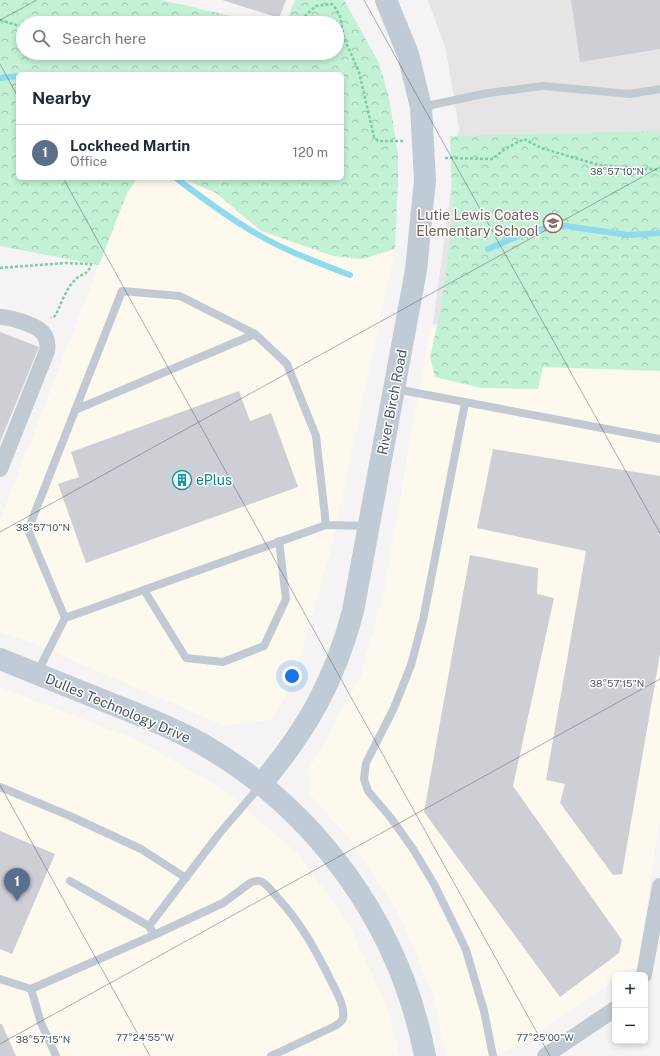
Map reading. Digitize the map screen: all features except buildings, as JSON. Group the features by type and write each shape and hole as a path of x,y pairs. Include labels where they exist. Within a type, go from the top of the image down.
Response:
{"street":[{"name":"River Birch Road","path":"261,784 298,737 318,704 344,644 353,611 416,270 425,180 421,107 408,54 386,0"},
{"path":"0,317 20,320 39,329 45,336 48,346 0,469"},
{"name":"Dulles Technology Drive","path":"0,659 179,732 225,758 261,784 282,802 325,845 342,867 369,909 393,954 403,979 418,1025 425,1056"},
{"path":"645,972 660,886"},
{"path":"545,1056 612,1011"}],"lane":[{"path":"421,107 488,93 544,86 630,94 660,90"},
{"path":"65,618 28,530 122,291 180,296 255,334 287,364 316,436 326,525"},
{"path":"75,410 255,334"},
{"path":"395,389 660,439"},
{"path":"465,403 423,620 411,665 394,708 366,763 364,779 368,790 392,818 434,884 466,950 484,1011 493,1056"},
{"path":"37,674 65,618 326,525 369,526"},
{"path":"144,590 186,658 223,662 264,646 286,599 279,541"},
{"path":"149,926 219,834 261,784"},
{"path":"0,787 70,816 141,849 186,878"},
{"path":"70,881 149,926 154,935"},
{"path":"0,979 31,989 223,903 250,883 256,881 262,882 287,908 306,933 322,960 340,1000 343,1011 341,1022 335,1026 271,1056"},
{"path":"31,989 40,1022 56,1056"}],"path":[{"path":"305,16 316,6 332,4 340,16"},
{"path":"0,20 16,25"},
{"path":"344,38 359,72 374,137 378,141 458,157 492,159 505,149 524,139 542,148 599,165 660,170"},
{"path":"0,268 65,263 91,264 90,270 86,274 75,279 71,284 55,316 50,319 46,319"}],"shaded area":[{"name":"Lutie Lewis Coates Elementary School","path":"428,0 660,0 660,322 471,331 433,324 459,128 446,50"},
{"path":"136,180 186,180 216,193 261,231 362,259 395,249 330,553 293,681 273,719 225,726 25,640 0,632 0,520 127,193"},
{"path":"430,327 660,363 660,818 638,965 627,972 612,972 612,982 510,1050 495,1056 447,1056 432,993 400,916 348,837 310,795 308,771 361,675 383,596"},
{"path":"0,687 142,742 225,791 298,854 348,923 385,1001 400,1056 0,1056"}],"green space":[{"path":"0,0 161,0 232,16 16,16 16,60 344,60 344,16 289,16 295,0 344,0 379,63 389,98 398,154 395,249 362,259 333,256 261,231 216,193 186,180 344,180 344,72 16,72 16,180 136,180 127,193 99,265 0,246"},
{"path":"660,131 660,371 543,367 538,389 481,388 435,377 430,357 440,313 453,219 450,136"}],"waterway":[{"path":"0,78 16,76"},
{"path":"179,180 216,208 257,234 291,251 350,275"},
{"path":"488,249 533,230 566,226 628,235 660,233"}],"place":[{"name":"Lutie Lewis Coates Elementary School","path":"553,223"},
{"name":"ePlus","path":"182,480"},
{"name":"Lockheed Martin","path":"17,901"}]}
